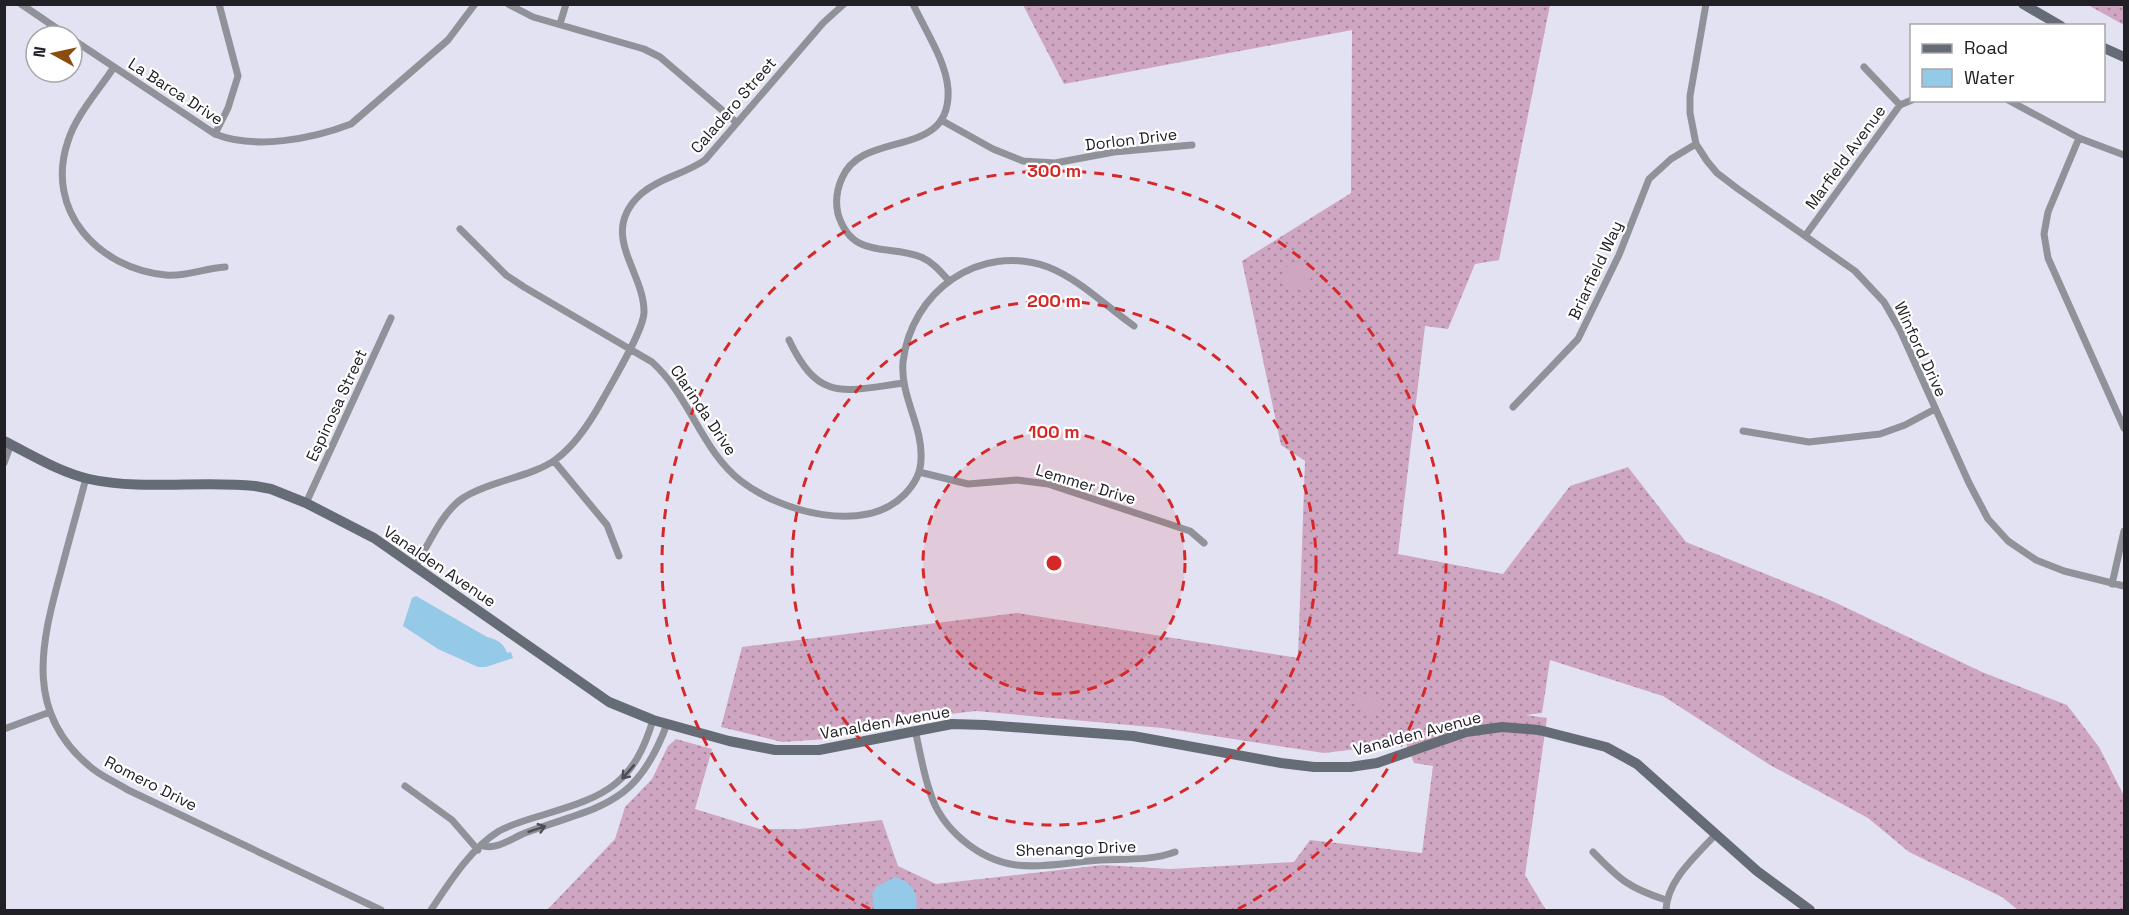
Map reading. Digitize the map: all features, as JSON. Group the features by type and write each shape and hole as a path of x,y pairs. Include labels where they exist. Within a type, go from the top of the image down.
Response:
{"main road":[{"path":"2024,4 2058,24"},
{"path":"2105,49 2124,57"},
{"name":"Vanalden Avenue","path":"8,443 50,464 86,478 129,484 247,485 271,489 306,503 374,538 609,702 653,720 729,741 775,750 819,750 952,724 1133,736 1314,768 1350,767 1377,763 1466,732 1502,727 1526,728 1569,735 1597,744 1637,764 1757,871 1810,910"}],"street":[{"path":"21,4 50,24"},
{"path":"215,134 228,108 238,76 219,4"},
{"name":"La Barca Drive","path":"84,47 215,134 234,141 254,143 331,132 351,124 448,40 475,4"},
{"path":"508,4 533,17 628,43 660,57 736,122"},
{"path":"560,24 566,4"},
{"name":"Caladero Street","path":"416,566 446,516 462,498 554,461 578,440 603,400 640,329 644,314 641,294 622,242 624,224 630,208 651,186 692,169 705,160 823,23 844,4"},
{"path":"914,4 944,71 948,89 947,105 941,120 923,136 869,151 854,159 844,171 836,199 841,219 852,237 877,251 921,258 936,266 948,281"},
{"name":"Winford Drive","path":"1706,4 1690,96 1690,113 1696,144 1717,173 1855,271 1884,302 1900,330 1988,519 2008,541 2045,564 2124,586"},
{"path":"114,67 67,142 63,180 66,201 77,223 100,252 124,264 153,273 186,274 205,268 225,267"},
{"path":"1864,67 1900,105"},
{"name":"Marfield Avenue","path":"1805,236 1900,105 1910,100"},
{"path":"2012,102 2079,138 2124,155"},
{"name":"Dorlon Drive","path":"941,120 993,149 1023,161 1055,163 1114,152 1192,145"},
{"path":"2079,138 2048,212 2044,234 2048,258 2124,428"},
{"name":"Briarfield Way","path":"1513,407 1578,339 1619,255 1649,179 1671,159 1696,144"},
{"name":"Clarinda Drive","path":"460,229 506,275 652,362 666,375 723,463 734,475 763,496 785,506 855,518 875,514 895,504 912,487 919,472"},
{"path":"919,472 920,446 904,383 903,363 909,337 921,307 948,281 972,268 993,263 1027,262 1047,267 1063,275 1134,326"},
{"name":"Espinosa Street","path":"306,503 391,318"},
{"path":"789,340 805,371 832,389 849,390 904,383"},
{"path":"1743,431 1809,442 1880,434 1905,425 1935,409"},
{"name":"Vanalden Avenue","path":"4,463 8,443"},
{"path":"554,461 607,525 618,556"},
{"name":"Lemmer Drive","path":"919,472 969,484 1017,480 1048,484 1190,531 1204,543"},
{"name":"Romero Drive","path":"86,478 45,628 41,655 50,712 68,743 92,768 128,790 381,910"},
{"path":"2112,584 2124,531"},
{"path":"4,729 50,712"},
{"path":"431,910 447,885 486,840 513,825 580,804 620,782 633,767 643,749 653,720"},
{"path":"480,848 495,846 525,833 585,814 606,804 631,785 650,763 667,724"},
{"name":"Shenango Drive","path":"915,730 930,793 938,813 969,846 997,861 1035,866 1102,860 1150,859 1175,852"},
{"path":"405,786 452,820 480,848"},
{"path":"1666,910 1666,900 1684,868 1716,834"},
{"path":"1593,852 1620,879 1636,890 1666,900"}],"shaded area":[{"path":"1023,5 1550,5 1499,260 1475,264 1448,329 1425,326 1398,554 1503,574 1570,486 1628,467 1686,542 1830,600 1982,672 2067,705 2099,747 2124,796 2124,910 2018,910 2002,897 1909,852 1868,818 1770,765 1663,696 1550,660 1542,713 1526,715 1547,718 1525,875 1546,910 547,910 615,839 625,807 652,779 668,746 676,739 712,749 695,809 760,829 800,829 882,820 898,866 936,884 1103,865 1170,869 1294,862 1310,840 1422,853 1433,766 1414,763 1406,743 1324,753 1162,728 976,711 915,718 828,739 782,742 721,727 742,647 1017,613 1298,658 1305,461 1281,445 1242,261 1351,193 1352,30 1064,84"},
{"path":"2088,5 2124,5 2124,25"},
{"path":"1297,262 1307,266 1311,276 1307,286 1297,290 1287,286 1283,276 1287,266"},
{"path":"1361,695 1381,701 1380,710 1370,713 1362,712 1353,701"}],"water":[{"path":"416,596 499,642 507,653 511,652 513,658 486,667 478,667 438,649 403,626 412,598"},
{"path":"895,877 906,882 913,889 917,904 916,910 874,910 872,894 876,887"}]}
